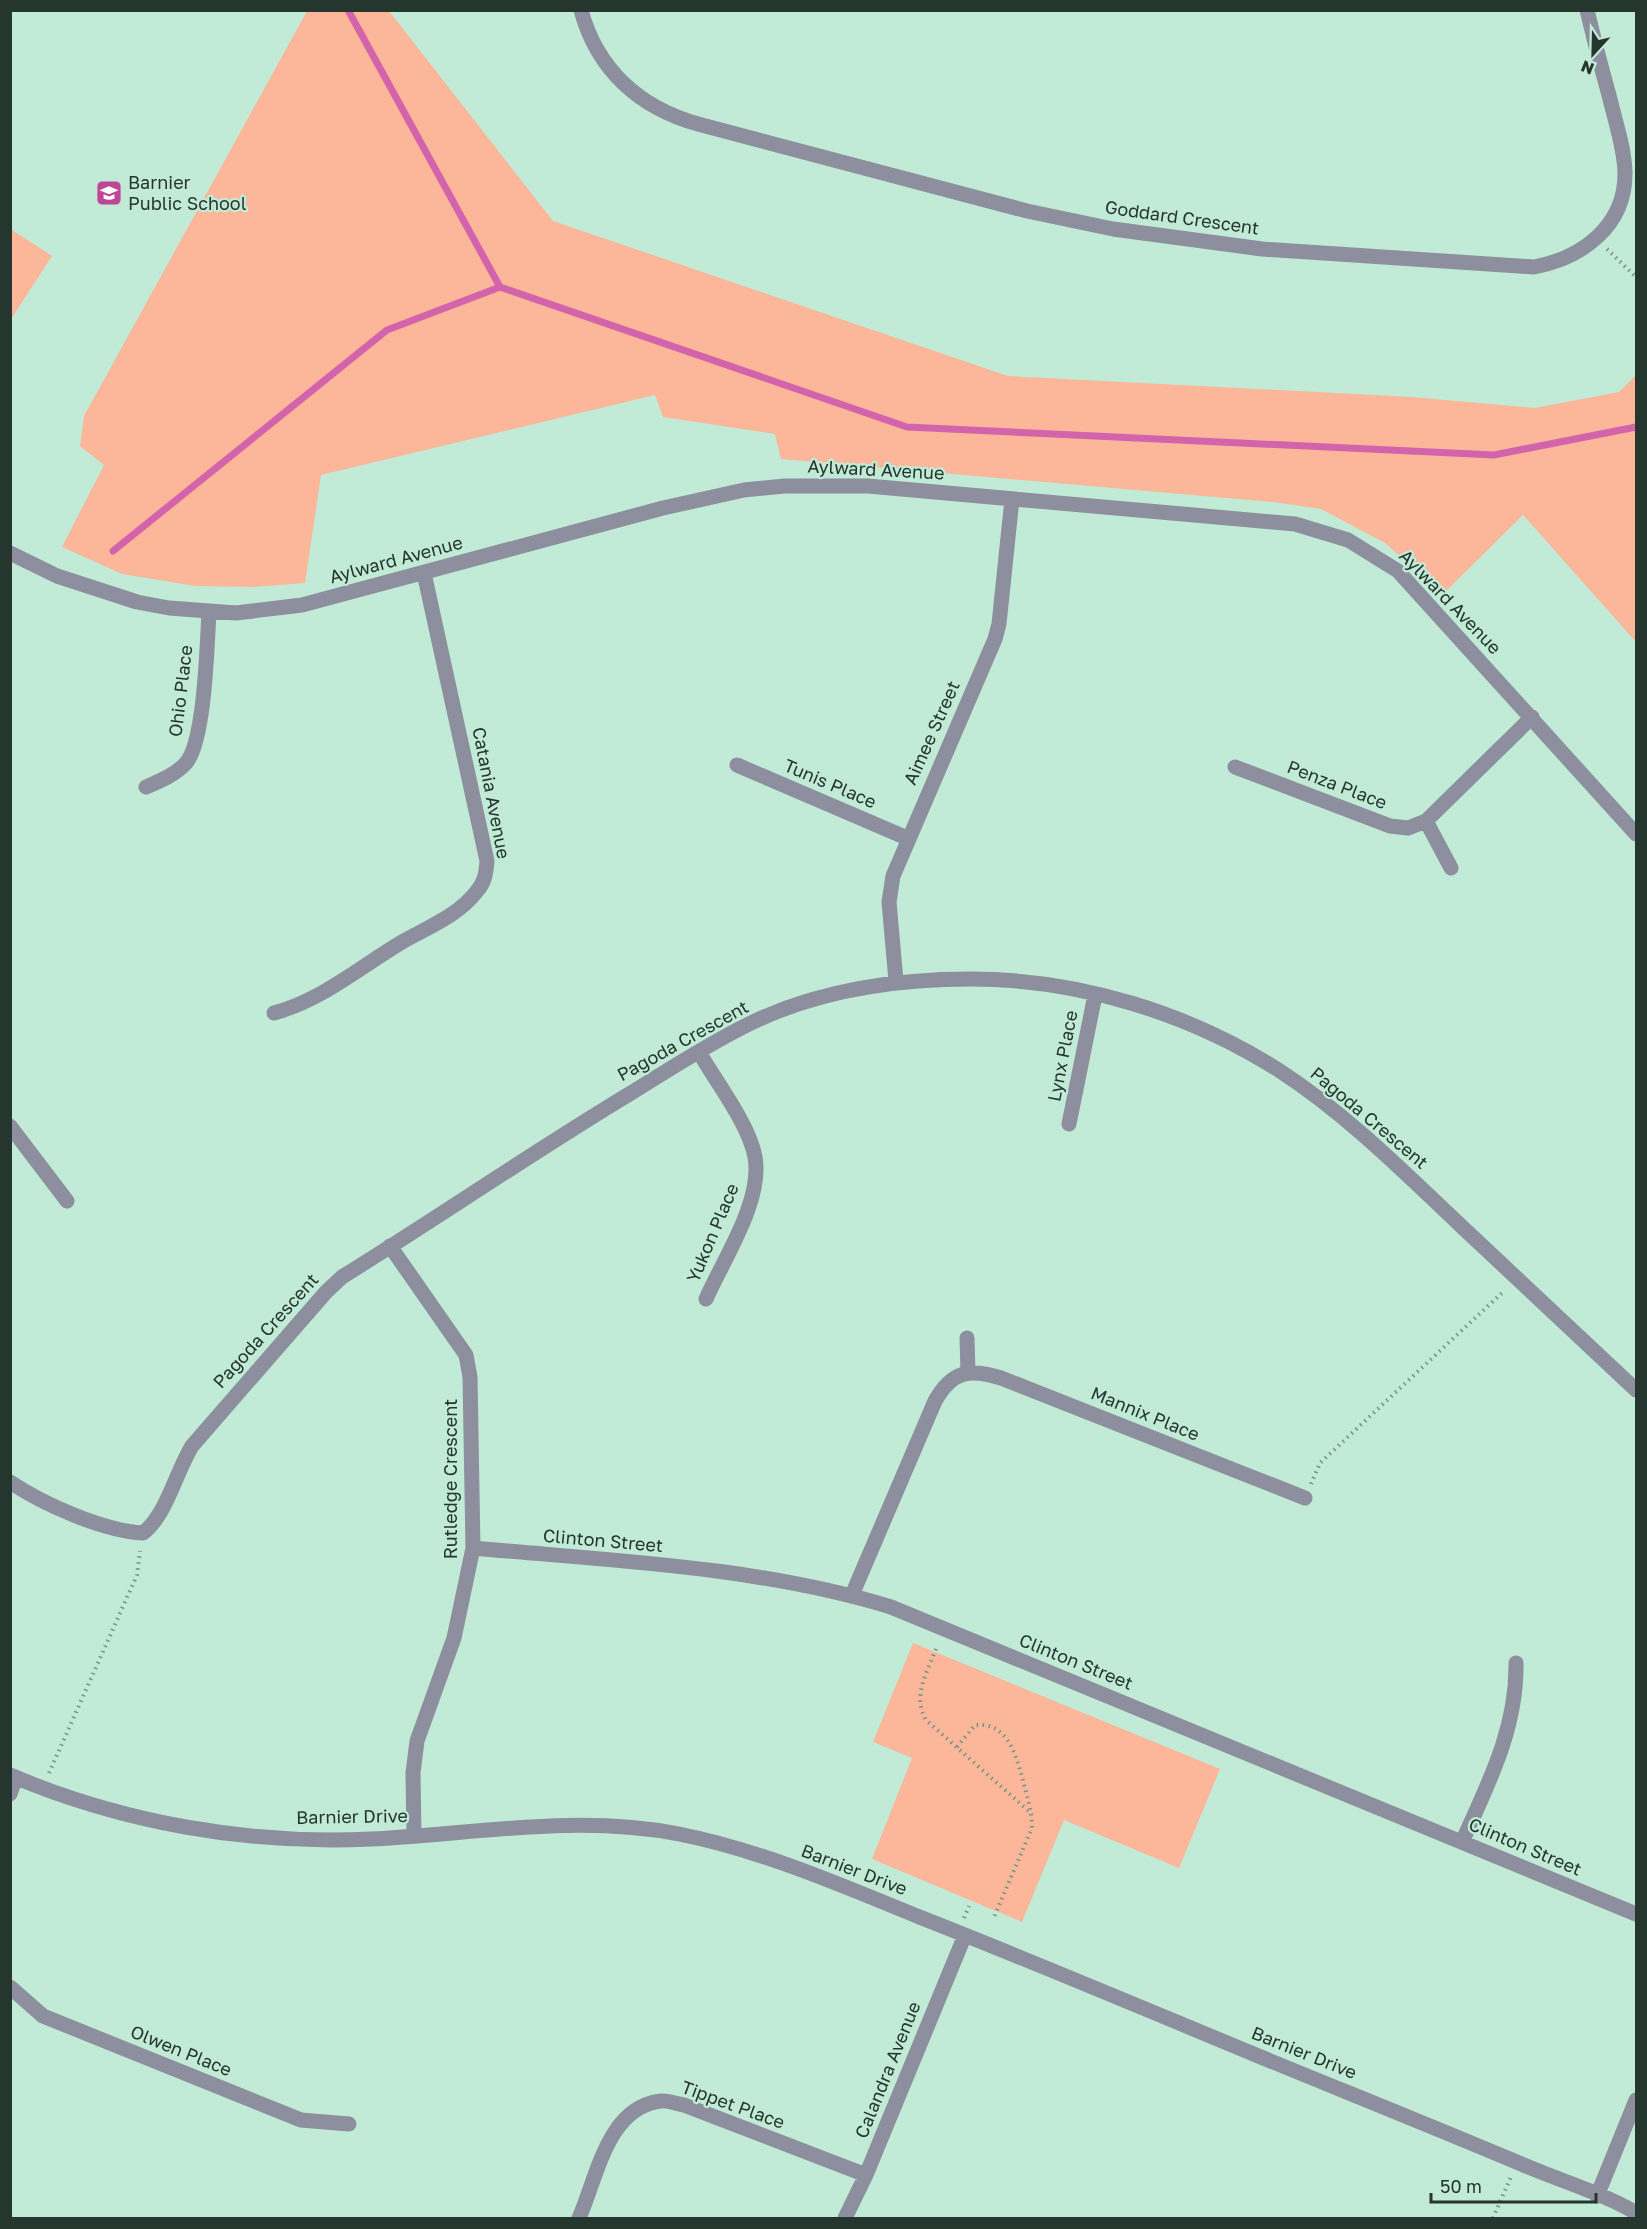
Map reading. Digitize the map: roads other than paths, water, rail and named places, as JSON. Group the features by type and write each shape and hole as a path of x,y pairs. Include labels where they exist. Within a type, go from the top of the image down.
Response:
{"street":[{"name":"Goddard Crescent","path":"582,10 591,38 614,74 642,100 670,115 1027,211 1113,229 1194,242 1534,267 1575,255 1596,238 1616,211 1625,174 1623,148 1587,10"},
{"name":"Aylward Avenue","path":"10,553 57,576 97,590 169,608 236,613 302,604 663,508 744,490 822,484 868,486 1295,524 1348,540 1398,571 1636,834"},
{"name":"Aimee Street","path":"896,981 889,902 893,876 907,838 995,639 999,624 1012,499"},
{"name":"Catania Avenue","path":"274,1013 300,1006 402,942 441,921 465,904 485,879 487,861 424,573"},
{"name":"Ohio Place","path":"146,788 175,774 188,762 195,744 201,710 209,612"},
{"path":"1451,868 1426,820 1532,717"},
{"name":"Tunis Place","path":"737,765 907,838"},
{"name":"Penza Place","path":"1235,767 1390,826 1408,828 1426,820"},
{"name":"Pagoda Crescent","path":"10,1482 80,1516 123,1532 143,1533 158,1517 180,1466 192,1446 224,1406 342,1277 589,1118 752,1023 814,999 896,981 943,979 1012,981 1054,986 1095,995 1184,1021 1239,1047 1281,1072 1372,1142 1636,1390"},
{"name":"Lynx Place","path":"1069,1124 1095,995"},
{"name":"Yukon Place","path":"699,1052 747,1134 755,1157 756,1177 750,1204 706,1299"},
{"path":"10,1126 67,1202"},
{"name":"Rutledge Crescent","path":"390,1246 466,1355 471,1388 473,1548 469,1579 454,1638 417,1742 413,1773 414,1836"},
{"path":"852,1595 935,1401 949,1381 969,1372 967,1338"},
{"name":"Mannix Place","path":"969,1372 1001,1378 1305,1498"},
{"name":"Clinton Street","path":"473,1548 716,1571 773,1579 852,1595 891,1607 1636,1914"},
{"path":"1462,1842 1510,1726 1516,1686 1516,1663"},
{"path":"10,1794 13,1776"},
{"name":"Barnier Drive","path":"13,1776 42,1788 140,1817 204,1830 315,1840 414,1836 563,1825 678,1834 776,1860 965,1935 1636,2213"},
{"name":"Calandra Avenue","path":"845,2218 866,2175 965,1935"},
{"name":"Olwen Place","path":"10,1987 44,2016 301,2120 349,2124"},
{"path":"1598,2196 1636,2100"},
{"name":"Tippet Place","path":"579,2218 608,2145 623,2118 662,2101 684,2105 866,2175"}],"waterway":[{"path":"348,10 500,287"},
{"path":"113,551 387,330 500,287 907,427 1494,455 1636,427"}],"place":[{"name":"Barnier Public School","path":"109,193"}]}
